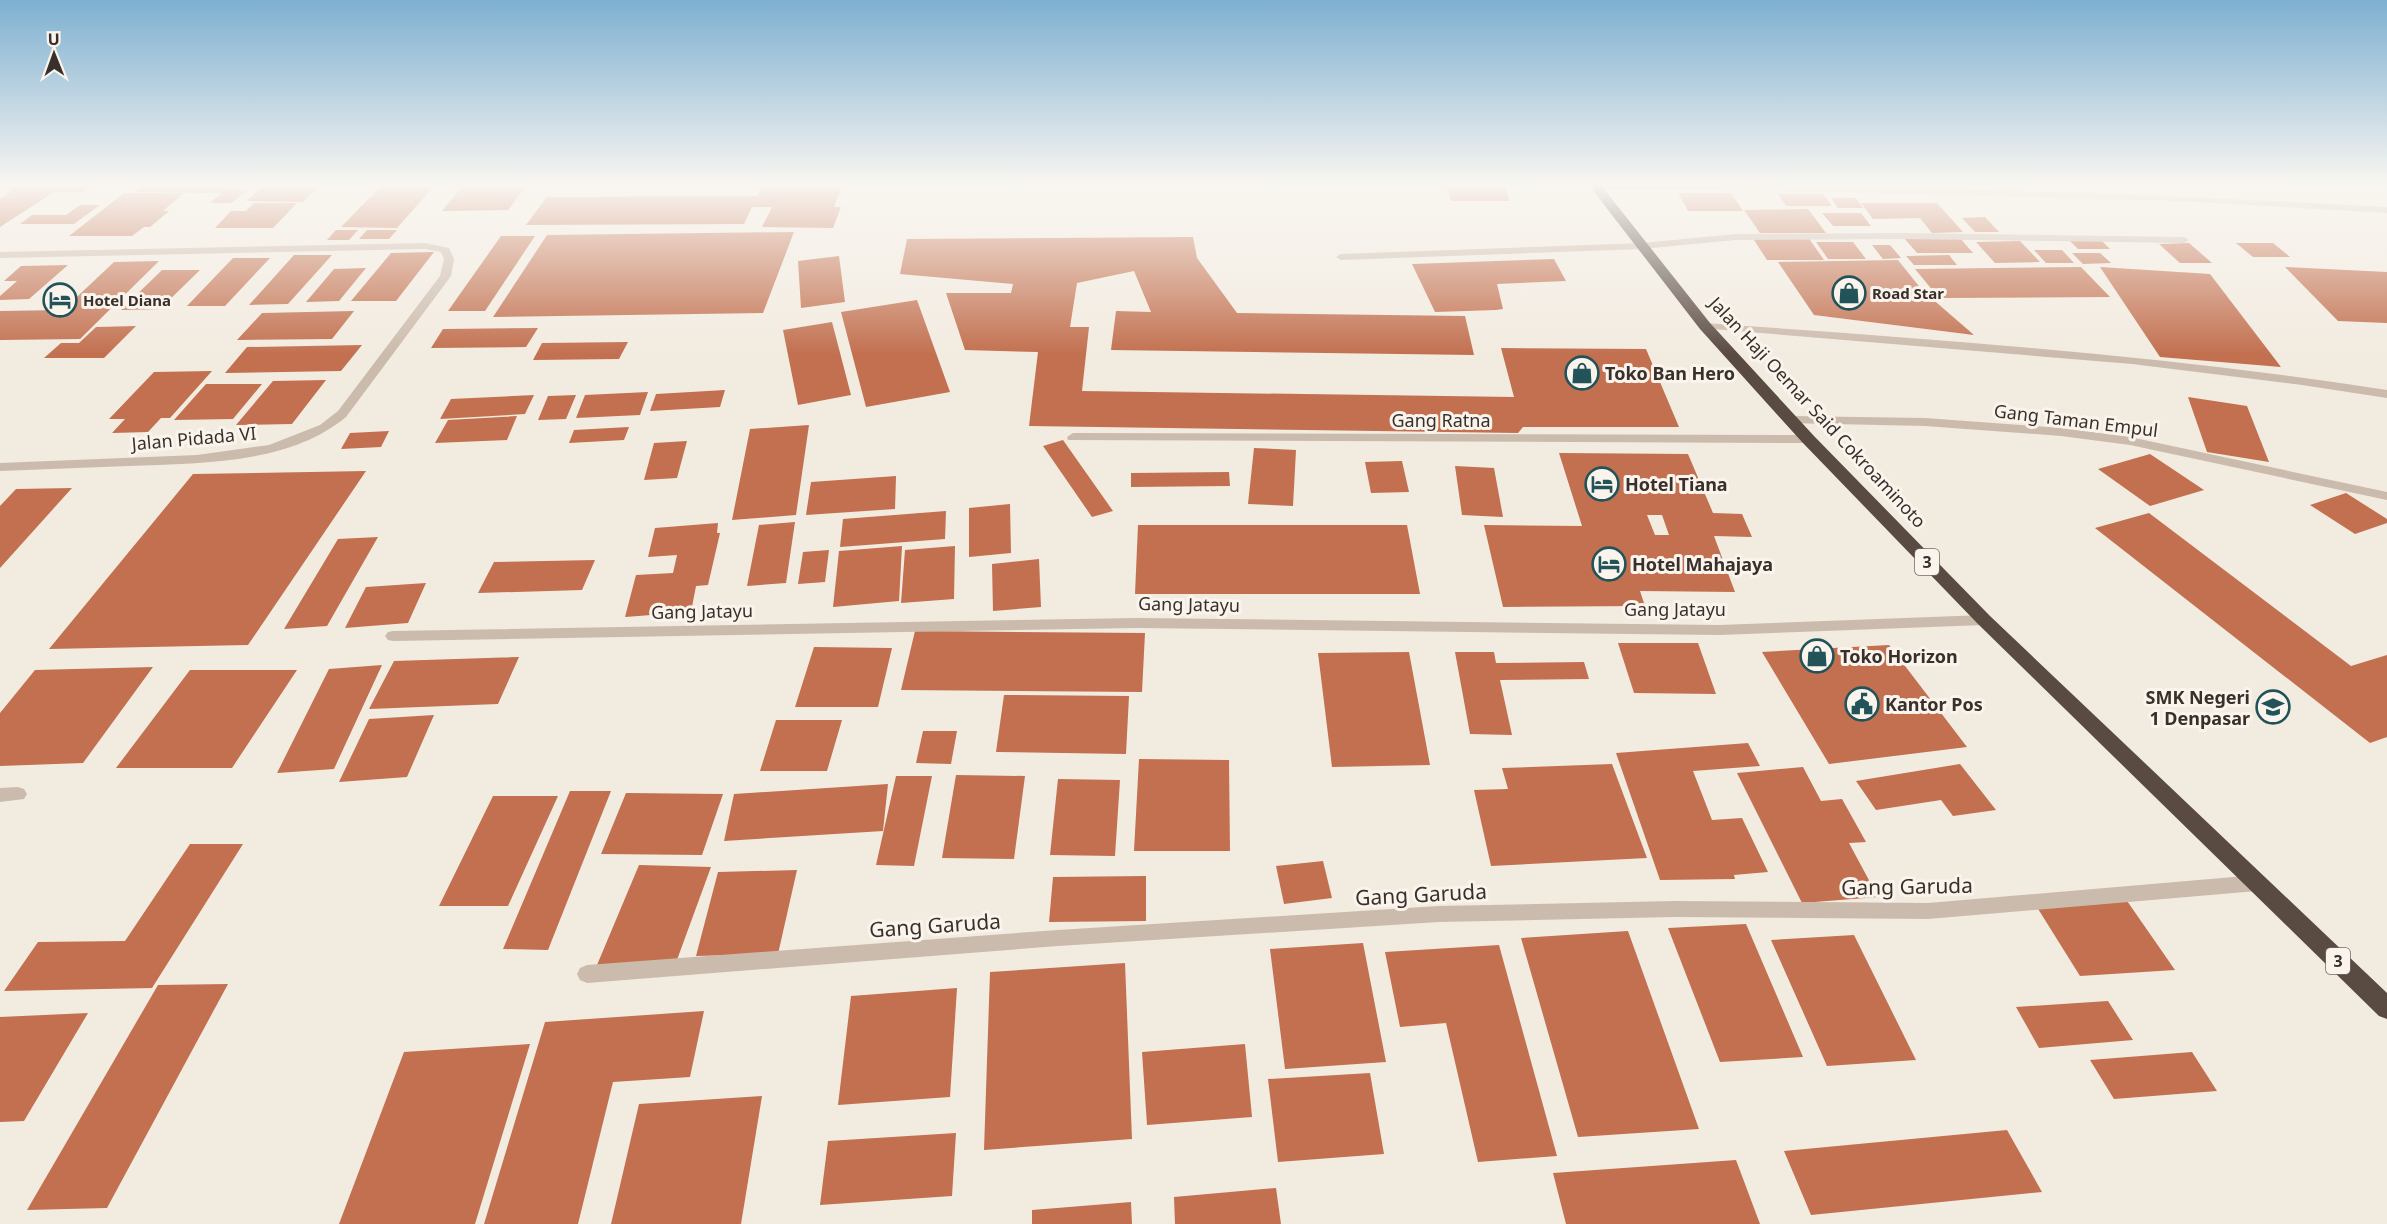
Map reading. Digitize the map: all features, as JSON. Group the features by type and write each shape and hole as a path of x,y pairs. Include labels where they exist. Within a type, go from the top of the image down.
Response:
{"highway":[{"name":"Jalan Haji Oemar Said Cokroaminoto","path":"1638,241 1705,326 1808,439 1984,620 2387,1008"}],"street":[{"path":"1341,257 1642,246 1692,241"},
{"name":"Jalan Pidada VI","path":"0,255 425,246 445,250 449,259 445,276 342,414 326,428 272,449 197,459 0,466"},
{"path":"1705,326 2166,363 2300,379 2387,394"},
{"name":"Gang Taman Empul","path":"1791,420 1924,422 2061,432 2130,441 2387,496"},
{"name":"Gang Ratna","path":"1073,437 1808,439"},
{"name":"Gang Jatayu","path":"393,636 1137,623 1719,630 1984,620"},
{"path":"0,795 18,794"},
{"name":"Gang Garuda","path":"587,974 1070,938 1439,914 1674,909 1928,911 2257,883"}],"building":[{"path":"497,241 532,241 485,311 448,311"},
{"path":"543,241 791,241 763,313 493,317"},
{"path":"907,241 1194,241 1197,258 1237,313 1465,316 1474,355 1111,350 1116,311 1151,312 1134,271 1077,283 1070,327 1089,327 1082,391 1514,397 1501,348 1646,349 1679,427 1523,427 1518,433 1029,426 1038,352 965,350 946,293 1011,293 1013,284 900,274"},
{"path":"1755,241 1811,241 1824,260 1767,260"},
{"path":"1907,241 1963,241 1973,253 1917,253"},
{"path":"2020,241 2040,262 1995,263 1976,242"},
{"path":"2070,241 2102,241 2110,249 2078,249"},
{"path":"1816,242 1853,242 1866,259 1828,259"},
{"path":"2189,243 2212,263 2180,263 2159,244"},
{"path":"2236,243 2273,243 2290,257 2253,257"},
{"path":"1872,245 1890,245 1901,258 1883,259"},
{"path":"2034,250 2062,250 2074,263 2046,263"},
{"path":"434,252 396,301 351,301 391,253"},
{"path":"2072,253 2100,253 2111,263 2083,264"},
{"path":"294,255 332,255 288,304 249,305"},
{"path":"1949,255 1957,265 1914,265 1906,256"},
{"path":"839,256 845,302 801,308 798,261"},
{"path":"233,258 270,258 225,306 187,306"},
{"path":"1554,259 1566,281 1497,284 1503,309 1496,310 1435,312 1412,264"},
{"path":"1898,260 1922,290 1974,335 1814,315 1778,262"},
{"path":"159,261 80,339 0,340 0,311 63,310 114,262"},
{"path":"68,265 29,299 0,300 0,296 17,281 4,281 21,266"},
{"path":"2081,267 2110,297 1939,298 1915,269"},
{"path":"2100,267 2210,274 2281,367 2160,357"},
{"path":"2285,267 2387,272 2387,323 2338,321"},
{"path":"366,268 339,301 306,302 334,269"},
{"path":"162,270 200,270 160,309 121,310"},
{"path":"917,300 950,392 866,407 841,312"},
{"path":"354,311 332,339 237,340 262,313"},
{"path":"832,322 851,395 798,405 783,330"},
{"path":"136,326 104,358 44,358 61,343 79,343 96,327"},
{"path":"538,328 526,347 431,348 443,329"},
{"path":"628,342 619,359 533,360 542,343"},
{"path":"362,345 341,371 225,373 247,347"},
{"path":"212,371 170,418 161,418 148,432 112,433 125,419 109,419 154,372"},
{"path":"326,380 292,424 236,425 273,381"},
{"path":"206,384 262,384 233,419 174,420"},
{"path":"725,390 720,407 650,411 656,394"},
{"path":"648,392 640,415 576,418 585,395"},
{"path":"534,395 525,414 440,419 451,399"},
{"path":"576,395 566,419 538,420 548,396"},
{"path":"2188,397 2247,406 2269,462 2207,452"},
{"path":"517,416 507,440 435,443 448,420"},
{"path":"809,425 796,515 732,520 750,429"},
{"path":"629,427 624,440 569,443 574,430"},
{"path":"389,431 381,447 341,449 350,433"},
{"path":"1063,440 1113,511 1092,517 1043,446"},
{"path":"687,441 677,478 644,480 654,443"},
{"path":"1254,448 1296,450 1293,506 1248,504"},
{"path":"1559,453 1688,454 1713,513 1742,514 1752,537 1714,536 1735,592 1640,591 1645,606 1503,607 1484,525 1582,526","holes":["1647,515 1662,515 1669,535 1655,535"]},
{"path":"2150,454 2204,490 2150,506 2098,469"},
{"path":"1402,461 1409,492 1371,493 1365,462"},
{"path":"1455,466 1494,468 1503,517 1462,515"},
{"path":"366,471 248,645 49,649 193,474"},
{"path":"1229,472 1230,486 1131,487 1131,473"},
{"path":"896,476 895,509 806,515 811,482"},
{"path":"72,488 0,568 0,506 16,489"},
{"path":"2346,493 2387,519 2387,523 2355,534 2310,505"},
{"path":"1010,504 1011,553 969,557 969,508"},
{"path":"946,511 945,539 840,547 843,519"},
{"path":"2149,513 2351,666 2387,655 2387,737 2370,743 2095,528"},
{"path":"795,522 786,583 747,586 759,525"},
{"path":"718,523 717,533 720,533 708,585 696,586 691,612 625,617 636,575 673,573 677,555 648,557 655,528"},
{"path":"1138,525 1407,525 1420,594 1135,594"},
{"path":"378,537 327,626 284,629 338,539"},
{"path":"902,546 899,601 833,607 839,551"},
{"path":"955,546 954,599 901,603 905,550"},
{"path":"829,550 825,582 798,584 803,552"},
{"path":"1039,559 1041,607 993,611 992,564"},
{"path":"595,560 582,590 478,593 494,562"},
{"path":"426,583 408,623 345,628 366,587"},
{"path":"915,631 1145,633 1142,692 901,690"},
{"path":"1618,643 1698,643 1716,694 1634,693"},
{"path":"1889,645 1967,747 1829,764 1762,652"},
{"path":"814,647 892,648 878,707 795,707"},
{"path":"1409,652 1430,765 1332,767 1318,653"},
{"path":"1455,652 1494,652 1496,663 1584,662 1589,679 1500,680 1512,735 1470,734"},
{"path":"519,657 498,704 369,709 394,661"},
{"path":"382,665 334,769 277,773 329,669"},
{"path":"153,667 83,763 0,766 0,713 35,670"},
{"path":"190,670 297,670 232,768 116,768"},
{"path":"1004,695 1129,696 1126,754 996,752"},
{"path":"434,715 407,777 339,782 369,719"},
{"path":"776,720 842,720 827,771 760,771"},
{"path":"923,731 957,731 951,764 916,763"},
{"path":"1748,743 1760,766 1693,771 1712,820 1742,818 1768,872 1734,875 1735,879 1660,880 1616,753"},
{"path":"1139,759 1229,760 1230,851 1134,851"},
{"path":"1612,764 1647,858 1491,866 1474,790 1508,789 1502,768"},
{"path":"1960,764 1996,810 1953,816 1941,800 1876,810 1856,781"},
{"path":"1803,767 1821,801 1842,799 1866,842 1849,843 1878,897 1802,903 1737,773"},
{"path":"956,775 1025,776 1014,859 942,858"},
{"path":"896,776 932,776 914,866 876,865"},
{"path":"1058,779 1120,780 1115,856 1050,855"},
{"path":"888,784 883,831 724,841 734,794"},
{"path":"570,791 611,791 548,950 503,949"},
{"path":"626,793 723,794 702,855 601,854"},
{"path":"493,796 558,796 508,906 439,906"},
{"path":"190,844 243,844 152,988 4,991 38,942 125,941"},
{"path":"1323,861 1332,898 1284,904 1276,866"},
{"path":"639,865 711,867 674,968 597,965"},
{"path":"797,870 778,954 696,956 718,872"},
{"path":"1146,876 1146,921 1049,922 1053,877"},
{"path":"2125,898 2175,970 2080,976 2035,904"},
{"path":"1746,924 1803,1057 1720,1062 1668,928"},
{"path":"1628,931 1699,1129 1578,1137 1521,938"},
{"path":"1854,935 1916,1060 1827,1066 1771,940"},
{"path":"1363,943 1386,1062 1285,1069 1270,949"},
{"path":"1499,945 1557,1156 1478,1162 1446,1023 1400,1027 1385,952"},
{"path":"1125,963 1132,1139 984,1150 990,972"},
{"path":"228,984 107,1208 27,1210 158,985"},
{"path":"957,988 950,1097 838,1105 851,996"},
{"path":"2108,1001 2133,1040 2039,1048 2016,1007"},
{"path":"704,1011 690,1077 613,1082 578,1224 484,1224 545,1022"},
{"path":"88,1013 24,1121 0,1122 0,1017"},
{"path":"530,1044 475,1224 339,1224 404,1052"},
{"path":"1245,1044 1252,1117 1147,1125 1142,1052"},
{"path":"2192,1052 2217,1091 2114,1099 2090,1060"},
{"path":"1370,1073 1384,1154 1278,1162 1268,1079"},
{"path":"762,1096 741,1224 611,1224 639,1104"},
{"path":"2007,1130 2042,1192 1811,1215 1784,1151"},
{"path":"956,1133 952,1196 820,1205 828,1141"},
{"path":"1736,1160 1760,1224 1566,1224 1553,1173"},
{"path":"1276,1188 1281,1224 1175,1224 1174,1197"},
{"path":"1131,1202 1132,1224 1032,1224 1032,1210"}],"place":[{"name":"Road Star","path":"1849,293"},
{"name":"Hotel Diana","path":"60,300"},
{"name":"Toko Ban Hero","path":"1582,373"},
{"name":"Hotel Tiana","path":"1602,484"},
{"name":"Hotel Mahajaya","path":"1609,564"},
{"name":"Toko Horizon","path":"1817,656"},
{"name":"Kantor Pos","path":"1862,704"},
{"name":"SMK Negeri 1 Denpasar","path":"2273,707"}]}
